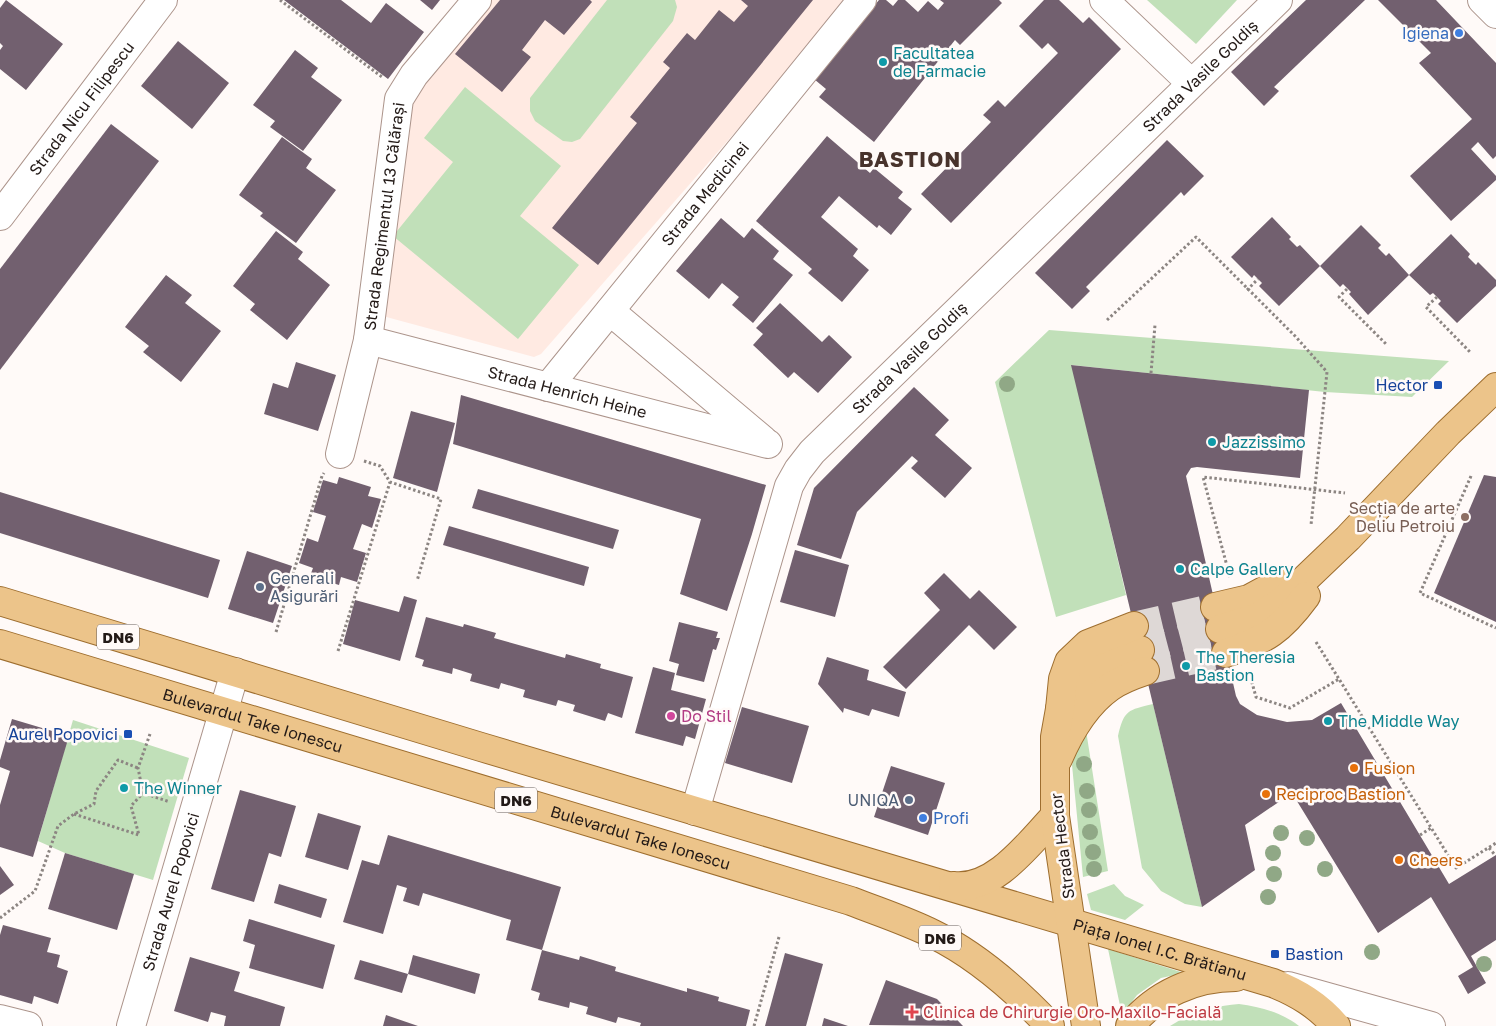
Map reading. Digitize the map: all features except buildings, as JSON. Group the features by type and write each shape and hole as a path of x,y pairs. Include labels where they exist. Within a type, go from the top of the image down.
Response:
{"main road":[{"path":"1348,538 1274,587 1249,599 1220,630 1251,645 1268,636 1292,614 1348,538 1448,433 1496,387"},
{"name":"DN6","path":"0,601 1071,923"},
{"name":"Bulevardul Take Ionescu","path":"0,644 851,901 892,916 934,935 986,967 1010,986 1050,1026"},
{"name":"Strada Hector","path":"1054,768 1065,742 1091,705 1109,688 1128,677 1139,649 1123,654 1099,666 1078,686 1060,709 1054,737 1054,768 1056,816 1071,923"},
{"path":"929,880 960,887 973,885 988,879 1009,864 1056,816"},
{"name":"Piața Ionel I.C. Brătianu","path":"1086,1026 1071,923 1284,987 1304,998 1336,1026"},
{"name":"Piața Ionel I.C. Brătianu","path":"1130,1026 1151,1005 1181,987 1215,978 1238,977 1262,980"}],"street":[{"name":"Strada Nicu Filipescu","path":"0,216 11,184 163,0"},
{"name":"Strada Regimentul 13 Călărași","path":"340,454 368,340 397,109 402,92 477,0"},
{"name":"Strada Medicinei","path":"548,387 862,0"},
{"path":"1104,0 1191,83"},
{"name":"Strada Vasile Goldiș","path":"695,810 789,486 798,470 812,452 839,425 1278,0"},
{"path":"1482,0 1496,14"},
{"path":"610,311 798,470"},
{"name":"Strada Henrich Heine","path":"368,340 768,444"},
{"name":"Strada Aurel Popovici","path":"131,1026 235,672"},
{"name":"Piața Ionel I.C. Brătianu","path":"1262,980 1432,1026"},
{"path":"0,1019 28,1026"}],"path":[{"path":"280,0 402,92"},
{"path":"1107,320 1196,237 1296,337 1327,372 1311,525"},
{"path":"1247,290 1258,279"},
{"path":"1347,288 1339,296 1388,345"},
{"path":"1437,297 1426,307 1470,352"},
{"path":"1151,373 1155,325"},
{"path":"276,632 322,476 340,454 380,466 390,482 441,499 417,581"},
{"path":"1470,476 1420,593 1496,628"},
{"path":"1230,579 1203,477 1345,493"},
{"path":"338,651 390,482"},
{"path":"1316,642 1456,868 1496,843"},
{"path":"1249,671 1256,697 1290,708 1339,679"},
{"path":"143,793 138,768 150,734"},
{"path":"0,918 35,891 58,826 74,814 94,804 96,791 118,760 138,768"},
{"path":"143,793 194,810"},
{"path":"74,814 139,835 131,806 143,793"},
{"path":"1420,835 1431,828"},
{"path":"1489,848 1495,855"},
{"path":"754,1026 779,937"}],"shaded area":[{"path":"489,0 851,0 541,354 534,357 379,315 410,102"}],"green space":[{"path":"607,0 675,0 677,7 673,21 580,139 572,142 563,141 535,121 530,111 530,98"},
{"path":"1147,0 1237,0 1196,44"},
{"path":"465,87 561,166 520,216 579,265 518,339 393,236 453,162 424,138"},
{"path":"1049,330 1449,361 1412,397 1325,392 1072,365 1126,595 1056,617 995,382"},
{"path":"1153,704 1202,907 1185,904 1161,891 1142,868 1118,736 1122,721 1128,712"},
{"path":"73,720 189,758 153,880 65,853 38,841"},
{"path":"1085,724 1108,871 1083,877 1072,765"},
{"path":"1114,884 1125,896 1144,905 1125,920 1091,910 1087,894"},
{"path":"1108,949 1184,973 1161,978 1137,995 1122,1015"},
{"path":"1239,1004 1270,1011 1285,1017 1299,1026 1170,1026 1203,1010"}],"tunnel":[{"path":"1134,626 1215,607"},
{"path":"1140,650 1220,629"},
{"path":"1145,671 1226,653"}],"place":[{"name":"Igiena","path":"1459,33"},
{"name":"Facultatea de Farmacie","path":"883,62"},
{"name":"Hector","path":"1438,385"},
{"name":"Jazzissimo","path":"1212,442"},
{"name":"Secția de arte Deliu Petroiu","path":"1465,517"},
{"name":"Calpe Gallery","path":"1180,569"},
{"name":"Generali Asigurări","path":"260,587"},
{"name":"The Theresia Bastion","path":"1186,666"},
{"name":"Do Stil","path":"671,716"},
{"name":"The Middle Way","path":"1328,721"},
{"name":"Aurel Popovici","path":"128,734"},
{"name":"Fusion","path":"1354,768"},
{"name":"The Winner","path":"124,788"},
{"name":"Reciproc Bastion","path":"1266,794"},
{"name":"UNIQA","path":"909,800"},
{"name":"Profi","path":"923,818"},
{"name":"Cheers","path":"1399,860"},
{"name":"Bastion","path":"1275,954"},
{"name":"Clinica de Chirurgie Oro-Maxilo-Facială","path":"912,1012"}],"district":[{"name":"BASTION","path":"910,159"}]}
